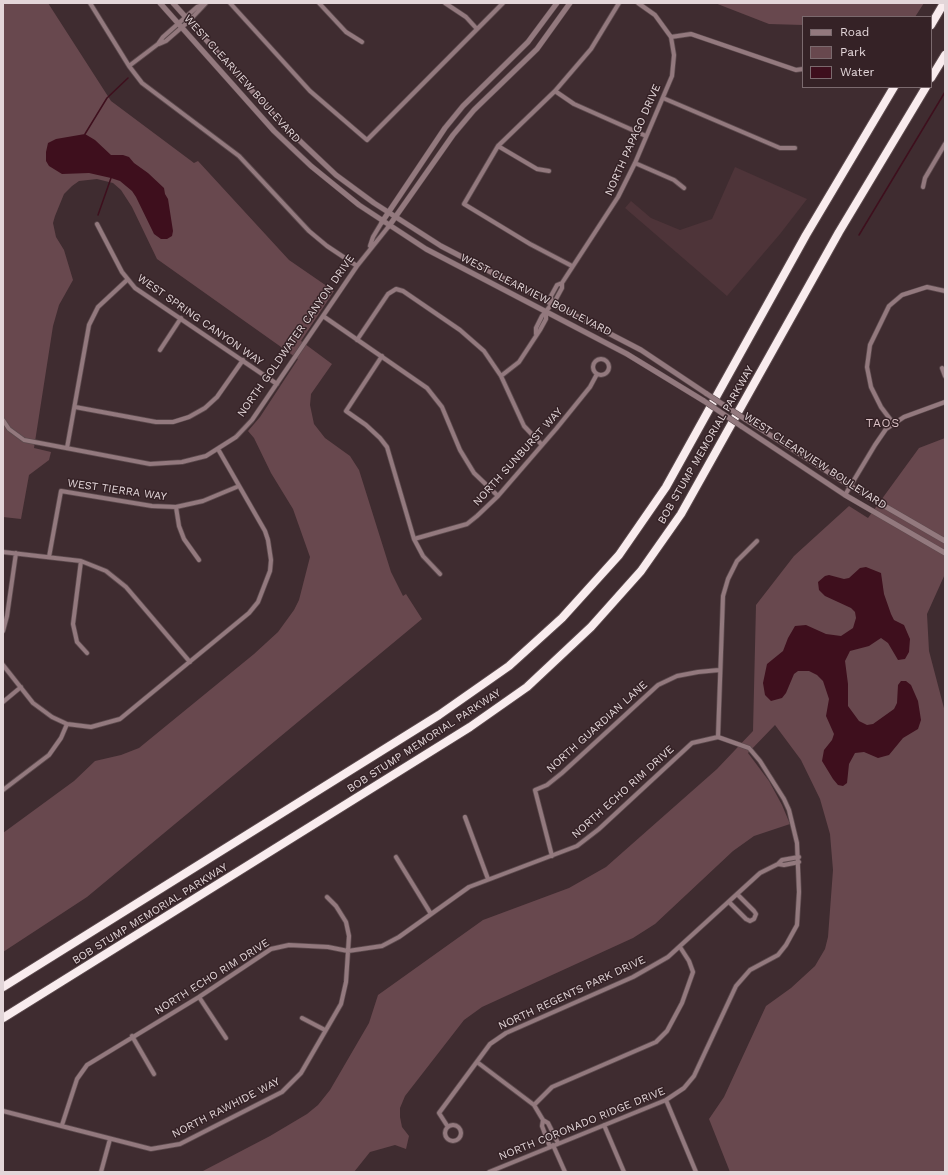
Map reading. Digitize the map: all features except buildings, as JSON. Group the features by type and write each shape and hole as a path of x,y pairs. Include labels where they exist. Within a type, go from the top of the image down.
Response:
{"highway":[{"path":"932,23 944,3"},
{"path":"932,76 945,55"},
{"name":"BOB STUMP MEMORIAL PARKWAY","path":"3,987 439,715 509,666 562,618 619,555 666,487 806,235 893,88"},
{"name":"BOB STUMP MEMORIAL PARKWAY","path":"3,1018 470,728 526,687 592,627 641,571 681,514 839,232 925,88"}],"street":[{"path":"90,3 129,66 142,83 239,156 316,238 356,266"},
{"name":"WEST CLEARVIEW BOULEVARD","path":"160,3 236,90 287,144 335,187 382,222 454,265 627,354 704,401 845,495 945,553"},
{"name":"WEST CLEARVIEW BOULEVARD","path":"173,3 247,87 293,136 336,175 387,213 461,257 641,350 850,486 945,541"},
{"path":"230,3 310,91 367,140 503,3"},
{"path":"320,3 346,32 362,42"},
{"path":"445,3 466,17 477,29"},
{"name":"NORTH GOLDWATER CANYON DRIVE","path":"370,247 373,237 387,213 445,128 463,106 528,42 557,3"},
{"name":"NORTH GOLDWATER CANYON DRIVE","path":"3,420 13,432 24,440 150,464 168,464 194,460 218,449 236,437 252,420 356,266 395,218 453,135 474,110 537,49 570,3"},
{"path":"572,266 530,244 464,204 498,146 555,91 591,49 619,3"},
{"path":"638,3 655,15 671,37 691,34 796,70 802,69"},
{"path":"129,66 201,10 204,4"},
{"name":"NORTH PAPAGO DRIVE","path":"501,376 519,362 540,330 546,319 546,312 551,304 552,295 557,285 562,283 618,197 635,163 672,76 674,55 671,37"},
{"path":"555,91 574,104 646,136"},
{"path":"662,98 780,148 795,148"},
{"path":"923,187 925,178 945,144"},
{"path":"498,146 537,169 549,171"},
{"path":"635,163 674,180 684,188"},
{"name":"WEST SPRING CANYON WAY","path":"97,224 127,280 135,288 277,384"},
{"path":"67,448 89,325 98,308 127,280"},
{"path":"893,422 881,407 871,387 867,367 870,345 889,306 902,295 927,287 945,291"},
{"path":"357,340 388,294 396,289 403,291 484,350 501,376 524,426 542,445"},
{"path":"322,316 415,379 436,398 449,421 466,462 482,483 498,496"},
{"path":"160,350 180,318"},
{"path":"382,356 346,411 366,424 387,447 414,540 423,556 440,574"},
{"path":"75,407 156,422 173,422 189,417 205,408 217,397 243,360"},
{"path":"942,368 945,376"},
{"name":"NORTH SUNBURST WAY","path":"414,540 467,524 498,496 582,398 597,374"},
{"path":"845,495 881,436 893,422 945,402"},
{"path":"3,665 33,703 42,710 68,724 91,727 120,719 249,613 264,591 270,571 271,560 267,536 218,449"},
{"name":"WEST TIERRA WAY","path":"49,557 61,492 152,506 176,506 203,502 240,486"},
{"path":"176,506 179,526 184,540 199,560"},
{"path":"718,737 719,670 723,596 728,579 737,561 757,541"},
{"path":"3,552 81,561 106,571 121,582 190,662"},
{"path":"3,631 7,616 16,553"},
{"path":"81,561 73,624 77,642 87,652"},
{"name":"NORTH GUARDIAN LANE","path":"552,856 535,790 547,785 562,773 658,685 676,676 719,670"},
{"path":"3,702 21,688"},
{"path":"3,790 49,755 61,738 68,724"},
{"name":"NORTH ECHO RIM DRIVE","path":"62,1125 77,1079 87,1065 132,1036 199,997 271,949 289,945 328,947 348,951 382,946 399,937 469,887 577,846 599,829 692,743 718,737"},
{"name":"NORTH CORONADO RIDGE DRIVE","path":"489,1172 666,1100 684,1088 694,1076 736,986 750,970 778,955 797,926 799,859 795,832 789,810 760,761 749,748 718,737"},
{"path":"465,818 488,879"},
{"path":"396,857 431,914"},
{"name":"NORTH REGENTS PARK DRIVE","path":"448,1127 439,1114 490,1044 506,1033 633,977 668,957 760,873 778,864 782,860 799,859"},
{"path":"729,902 746,919 750,921 754,919 756,914 754,911 737,894"},
{"name":"NORTH RAWHIDE WAY","path":"3,1111 151,1149 180,1144 282,1092 301,1073 340,1004 346,982 349,936 346,922 336,906 327,897"},
{"path":"534,1105 552,1087 656,1042 666,1032 682,1003 693,972 690,961 680,947"},
{"path":"199,997 226,1038"},
{"path":"302,1018 325,1030"},
{"path":"132,1036 154,1074"},
{"path":"477,1062 534,1105 543,1120 548,1123 558,1144"},
{"path":"666,1100 696,1172"},
{"path":"543,1120 542,1126 565,1172"},
{"path":"604,1125 624,1172"},
{"path":"101,1172 110,1139"}],"shaded area":[{"path":"735,167 807,199 780,234 727,296 625,208 631,201 651,218 680,230 712,219"}],"green space":[{"path":"3,3 48,3 111,101 194,163 198,161 289,260 334,291 301,341 332,364 311,394 310,405 314,424 325,438 350,456 359,470 391,572 403,596 406,594 422,619 87,897 3,952 3,833 74,781 95,761 121,755 139,748 254,654 278,632 294,610 299,600 310,557 293,509 271,473 254,438 248,431 260,417 298,359 157,259 132,207 121,190 113,183 97,179 79,181 64,194 53,223 56,237 64,250 73,280 59,305 53,326 34,448 51,452 49,460 29,475 21,519 3,517"},
{"path":"715,3 924,3 916,16 802,16 802,25 769,24"},
{"path":"945,438 945,574 927,614 929,651 945,712 945,1172 730,1172 709,1119 724,1097 766,1006 791,988 815,966 825,949 828,937 833,870 830,834 820,799 801,760 775,725 748,753 769,781 790,824 754,836 733,851 655,924 633,938 482,1007 464,1020 405,1096 400,1108 400,1117 402,1127 409,1136 406,1149 395,1145 370,1152 354,1172 201,1172 270,1136 307,1114 318,1105 330,1090 369,1023 378,995 483,920 569,888 606,867 717,769 753,731 756,605 794,556 849,506 868,518 919,448"}],"water":[{"path":"85,134 95,140 111,155 123,155 129,157 164,188 168,199 173,231 172,236 167,239 161,239 154,234 136,197 132,191 120,181 89,173 62,174 49,166 46,161 48,143 56,139"},
{"path":"866,567 881,573 884,594 891,614 894,620 904,625 910,639 909,652 905,659 898,660 888,643 881,638 869,646 850,651 845,661 848,684 848,706 859,721 867,725 873,724 894,709 897,703 898,685 901,681 906,681 911,685 918,701 921,720 918,729 903,738 889,755 878,758 864,752 855,753 849,764 847,783 843,786 838,785 822,761 824,750 832,740 834,734 826,716 829,699 823,681 817,675 809,671 798,671 794,674 786,693 782,698 771,701 765,695 763,683 767,664 783,651 795,626 806,625 826,634 841,636 853,628 856,618 855,612 851,608 825,596 819,590 818,582 825,576 829,575 844,579 849,578 860,568"}],"waterway":[{"path":"85,134 107,98 128,78"},
{"path":"859,235 945,92"},
{"path":"98,215 111,178"}],"district":[{"name":"TAOS","path":"883,423"}]}
